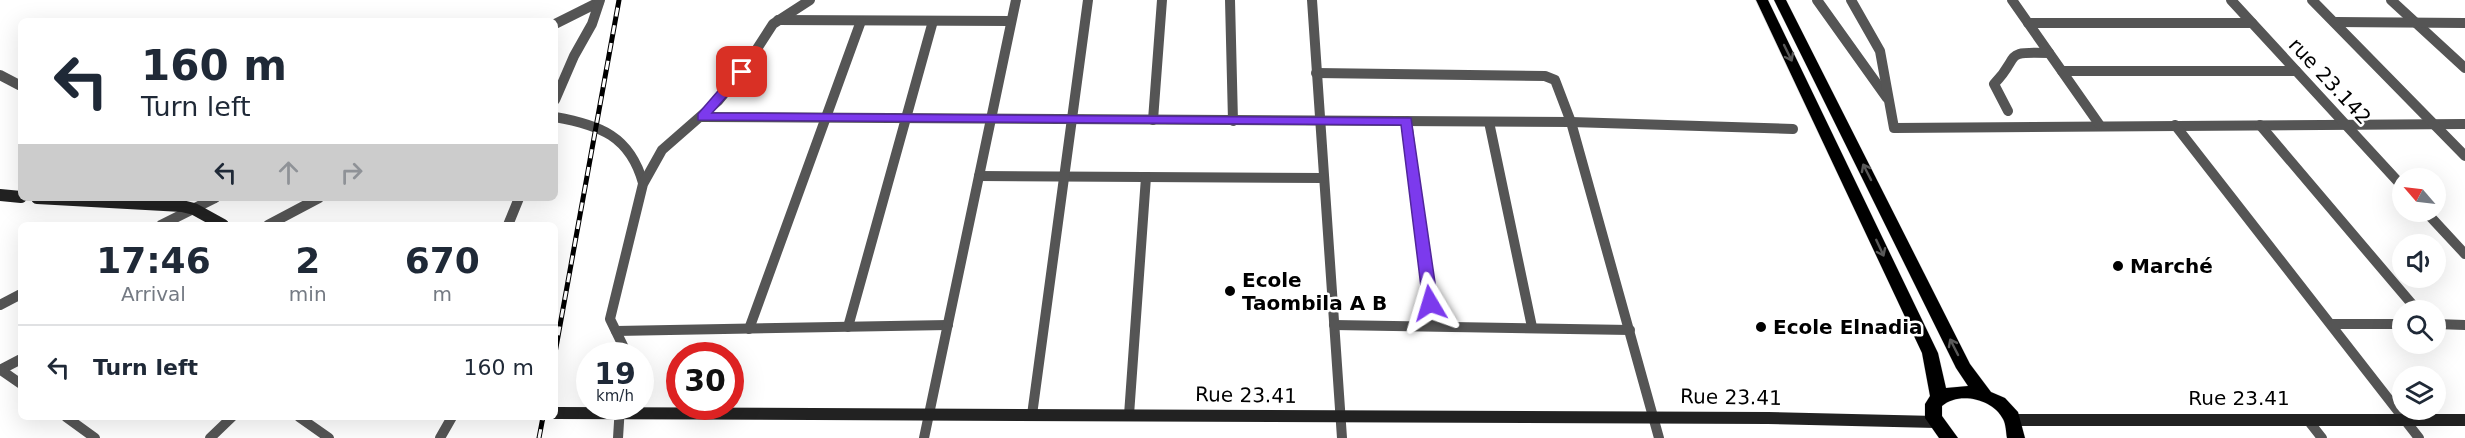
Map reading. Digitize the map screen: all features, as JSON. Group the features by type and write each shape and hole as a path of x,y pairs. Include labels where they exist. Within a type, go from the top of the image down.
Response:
{"main road":[{"path":"1762,0 1930,353 1939,396 1933,412 1936,422 1949,438"},
{"path":"1780,0 1964,368 1985,396"},
{"path":"1939,396 1959,390 1985,396 2001,406 2013,420 2016,438"}],"street":[{"path":"575,0 583,10"},
{"path":"621,342 610,319 643,184 662,150 682,130 702,117 742,72 777,20 810,0"},
{"path":"924,438 1016,0"},
{"path":"1032,415 1088,0"},
{"path":"1153,120 1162,0"},
{"path":"1230,0 1233,121"},
{"path":"1312,0 1342,438"},
{"path":"1818,0 1854,56 1887,98"},
{"path":"1851,0 1880,51 1886,72 1887,98 1894,128 2099,124 2465,124"},
{"path":"2012,0 2099,124"},
{"name":"rue 23.142","path":"2231,0 2392,175"},
{"path":"2312,0 2465,156"},
{"path":"2391,0 2465,68"},
{"path":"558,22 600,1"},
{"path":"558,96 565,86 577,50 591,31 600,1"},
{"path":"777,20 1011,21"},
{"path":"749,328 861,21"},
{"path":"848,327 933,21"},
{"path":"2335,22 2465,23"},
{"path":"2028,23 2253,23"},
{"path":"2008,111 1994,84 2005,73 2011,58 2019,52 2049,53"},
{"path":"2062,71 2296,71"},
{"path":"1316,73 1549,76 1555,80 1571,122 1659,438"},
{"path":"0,75 18,84"},
{"path":"702,117 1571,122 1793,129"},
{"path":"558,118 610,132 630,149 637,160 643,184"},
{"path":"1407,121 1433,326"},
{"path":"1489,122 1532,327"},
{"path":"2175,124 2392,402"},
{"path":"2260,125 2409,300"},
{"path":"979,176 1323,178"},
{"path":"1129,415 1146,177"},
{"path":"0,195 18,197"},
{"path":"110,201 183,204 199,201"},
{"path":"274,222 313,201"},
{"path":"509,222 518,201"},
{"path":"164,222 183,204"},
{"path":"183,204 217,222"},
{"path":"2435,222 2465,254"},
{"path":"0,305 18,296"},
{"path":"2332,324 2392,324"},
{"path":"2446,324 2465,325"},
{"path":"616,331 948,325"},
{"path":"1334,325 1630,330"},
{"path":"18,361 0,370 18,382"},
{"name":"Rue 23.41","path":"654,410 1341,418 1653,417 1936,422"},
{"name":"Rue 23.41","path":"558,413 576,412"},
{"path":"2307,419 2322,438"},
{"path":"70,420 95,438"},
{"path":"210,438 229,420"},
{"path":"303,420 329,438"},
{"path":"440,438 450,420"},
{"path":"618,438 619,420"},
{"name":"Rue 23.41","path":"2013,420 2392,420"},
{"path":"2406,420 2419,438"},
{"name":"Rue 23.41","path":"2446,420 2465,420"}],"railway":[{"path":"558,336 619,0"},
{"path":"539,438 542,420"}],"place":[{"name":"Marché","path":"2118,266"},
{"name":"Ecole Taombila A B","path":"1230,291"},
{"name":"Ecole Elnadia","path":"1761,327"}],"route":[{"path":"742,72 702,117 1407,121 1430,303"}]}
